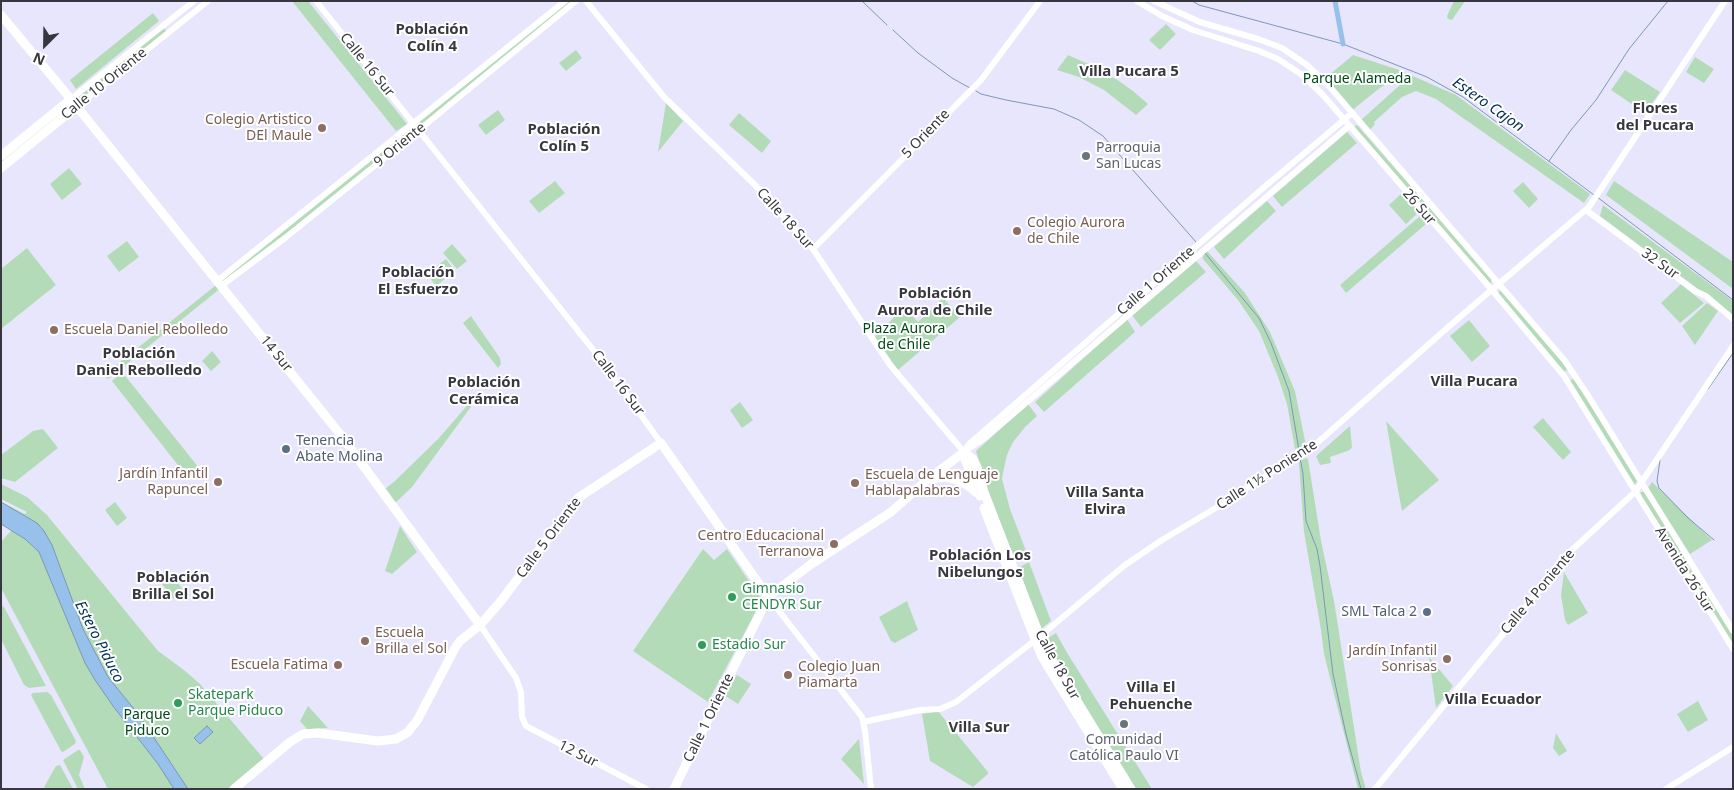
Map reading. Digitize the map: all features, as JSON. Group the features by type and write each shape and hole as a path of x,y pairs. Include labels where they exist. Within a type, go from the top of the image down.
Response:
{"main road":[{"name":"14 Sur","path":"1,15 345,440 480,625"},
{"name":"Calle 10 Oriente","path":"1,156 74,103"},
{"name":"Calle 10 Oriente","path":"1,168 74,103"},
{"name":"Calle 16 Sur","path":"660,442 768,598"},
{"name":"Calle 5 Oriente","path":"234,789 290,742 303,734 318,733 378,741 391,740 412,728 460,641 480,625 518,579 578,498 660,442"},
{"name":"Calle 1 Oriente","path":"674,789 768,598 810,565 891,512 964,452"},
{"name":"Calle 18 Sur","path":"964,452 964,457 1037,639 1131,789"},
{"name":"Calle 18 Sur","path":"964,452 973,459 977,466 984,492 1037,639 1042,658 1123,789"},
{"path":"928,480 939,477 957,480 972,488 980,496"}],"street":[{"name":"Calle 10 Oriente","path":"74,103 117,63 194,1"},
{"name":"Calle 10 Oriente","path":"74,103 123,70 208,1"},
{"name":"Calle 16 Sur","path":"316,1 602,361 660,442"},
{"name":"9 Oriente","path":"219,284 285,238 419,130 542,24 565,1"},
{"name":"9 Oriente","path":"219,284 460,85 576,1"},
{"name":"Calle 18 Sur","path":"586,1 664,98 754,184 813,249 890,365 964,452"},
{"name":"5 Oriente","path":"813,249 981,80 1040,1"},
{"name":"26 Sur","path":"1136,1 1188,28 1259,50 1285,63 1311,83 1492,290 1564,376 1635,492"},
{"name":"26 Sur","path":"1154,1 1200,22 1258,39 1288,51 1313,70 1330,87 1571,370 1642,483"},
{"name":"Calle 1½ Poniente","path":"863,722 920,710 940,709 956,702 1037,639 1125,565 1317,443 1586,210 1725,1"},
{"path":"117,63 123,70"},
{"path":"460,85 464,92"},
{"name":"Calle 1 Oriente","path":"964,452 969,444 1352,113"},
{"name":"Calle 1 Oriente","path":"964,452 985,438 1349,126"},
{"name":"32 Sur","path":"1586,210 1695,291 1706,296 1733,319"},
{"name":"Calle 4 Poniente","path":"1376,789 1537,593 1561,560 1635,492 1733,346"},
{"path":"1642,483 1733,631"},
{"name":"Avenida 26 Sur","path":"1635,492 1733,649"},
{"name":"Calle 16 Sur","path":"768,598 854,706 863,722 871,789"},
{"name":"14 Sur","path":"480,625 516,678 520,692 521,710"},
{"name":"12 Sur","path":"521,710 523,720 528,728 646,789"},
{"path":"1666,789 1733,747"}],"green space":[{"path":"292,1 308,1 407,124 396,131"},
{"path":"570,1 577,1 108,379 104,375"},
{"path":"1454,1 1465,1 1452,20 1448,19 1447,16"},
{"path":"153,13 159,21 76,89 70,80"},
{"path":"1166,24 1176,34 1160,50 1149,40"},
{"path":"163,27 167,32 1,167 1,158"},
{"path":"576,50 582,58 566,71 559,63"},
{"path":"1068,55 1093,66 1119,81 1148,104 1136,115 1104,90 1079,77 1057,70"},
{"name":"Parque Alameda","path":"1353,55 1399,70 1456,95 1590,194 1584,203 1436,99 1416,91 1402,97 1374,122 1375,124 1370,130 1361,120 1400,85 1390,81 1350,112 1322,81"},
{"path":"1695,57 1714,69 1704,83 1686,72"},
{"path":"1625,70 1660,92 1645,113 1611,90"},
{"path":"666,103 683,121 658,152"},
{"path":"498,110 505,120 486,135 478,125"},
{"path":"739,113 771,141 762,153 729,125"},
{"path":"1356,125 1491,278 1491,283 1354,128"},
{"path":"1347,132 1357,143 1282,207 1273,196"},
{"path":"69,168 82,184 62,200 50,184"},
{"path":"555,181 565,193 539,213 529,201"},
{"path":"1614,181 1733,262 1733,289 1606,195"},
{"path":"1523,182 1538,199 1529,208 1513,191"},
{"path":"1402,193 1419,212 1406,224 1389,205"},
{"path":"1267,201 1276,211 1224,259 1214,247"},
{"path":"1603,205 1733,301 1733,315 1600,216"},
{"path":"1420,216 1426,224 1346,293 1340,285"},
{"path":"127,241 139,257 119,272 107,256"},
{"path":"452,244 467,261 457,269 443,253"},
{"path":"27,248 56,285 1,329 1,269"},
{"path":"1207,251 1245,293 1270,332 1295,391 1306,446 1295,449 1287,404 1259,331 1238,300 1203,259"},
{"path":"446,259 455,271 436,286 427,274"},
{"path":"1196,261 1206,272 1141,327 1132,315"},
{"path":"1681,284 1704,303 1680,323 1661,303"},
{"path":"1500,290 1568,368 1566,371 1563,371 1498,294"},
{"name":"Plaza Aurora de Chile","path":"943,298 960,317 898,370 875,337 904,307 918,322"},
{"path":"1707,303 1718,311 1695,345 1682,326"},
{"path":"471,316 500,358 501,364 498,368 463,323"},
{"path":"1127,319 1135,332 1044,412 1035,402"},
{"path":"1469,320 1490,346 1472,362 1450,336"},
{"path":"212,351 221,362 211,371 202,361"},
{"path":"122,372 200,469 188,478 112,381"},
{"path":"1572,379 1575,380 1637,481 1634,485 1570,381"},
{"path":"478,393 476,400 412,487 394,504 384,490 439,438"},
{"path":"740,402 753,420 742,428 730,410"},
{"path":"1028,404 1037,416 1013,442 1007,455 1002,479 1010,509 1026,551 1013,556 987,492 976,451"},
{"path":"1543,418 1571,452 1563,460 1533,427"},
{"path":"1386,421 1439,480 1402,511 1394,468"},
{"path":"1350,426 1352,447 1350,450 1330,457 1331,463 1320,465 1316,456"},
{"path":"43,429 58,448 15,482 1,478 1,455 33,431"},
{"path":"1306,458 1308,459 1321,541 1334,601 1361,772 1366,789 1358,789 1324,654 1304,532 1299,462"},
{"path":"1652,482 1712,540 1690,554 1648,488"},
{"name":"Parque Piduco","path":"1,484 27,497 47,515 158,651 200,684 264,759 228,789 108,789 1,588 1,542 16,525 1,514 1,502 25,514 27,512 1,499"},
{"path":"1645,492 1685,558 1683,562 1640,494"},
{"path":"115,502 127,518 117,526 105,510"},
{"path":"400,526 417,552 392,574 385,571"},
{"path":"703,549 714,560 727,549 762,600 708,702 633,651"},
{"path":"1029,562 1051,621 1041,629 1018,568"},
{"path":"1687,564 1733,635 1733,645 1684,566"},
{"path":"1564,572 1588,613 1568,625 1565,620 1561,595"},
{"path":"172,576 185,592 174,599 162,584"},
{"path":"907,601 918,630 895,643 891,641 879,617"},
{"path":"2,606 46,686 29,688 24,685 1,639"},
{"path":"1056,633 1152,789 1135,789 1058,665 1045,640"},
{"path":"1429,657 1453,686 1436,708"},
{"path":"737,675 751,684 738,704 724,695"},
{"path":"47,692 51,695 76,741 75,744 63,752 31,695 33,693"},
{"path":"1698,701 1708,720 1688,732 1677,714"},
{"path":"308,706 328,728 307,729 300,721"},
{"path":"938,711 988,772 973,787 930,761 922,714"},
{"path":"1556,733 1567,751 1559,756 1553,748"},
{"path":"859,739 864,784 841,759"},
{"path":"80,750 84,757 79,775 85,789 78,789 63,760"},
{"path":"60,765 73,789 48,789 44,787 56,766"}],"water":[{"path":"1,502 37,523 44,531 52,545 83,629 108,677 139,715 188,789 174,789 158,764 95,680 85,663 39,552 25,539 1,524"},
{"path":"207,726 213,732 200,744 194,738"}],"waterway":[{"path":"862,1 887,25"},
{"name":"Estero Cajon","path":"1192,1 1199,5 1343,44 1427,77 1463,97 1594,195"},
{"path":"1335,1 1343,44"},
{"path":"1549,161 1596,100 1629,49 1668,1"},
{"path":"893,30 918,53 952,78 970,88"},
{"path":"976,91 1006,100 1054,109 1079,120 1103,136 1196,242"},
{"name":"Estero Cajon","path":"1597,197 1733,300"},
{"path":"1205,253 1259,318 1271,343 1289,391 1299,450"},
{"path":"1708,389 1733,353"},
{"path":"1300,457 1306,521 1317,549 1333,674 1346,734 1361,789"},
{"path":"1660,460 1657,481 1659,488 1687,517 1714,540"}],"place":[{"name":"Colegio Artistico DEl Maule","path":"322,128"},
{"name":"Parroquia San Lucas","path":"1086,156"},
{"name":"Colegio Aurora de Chile","path":"1017,231"},
{"name":"Escuela Daniel Rebolledo","path":"54,330"},
{"name":"Tenencia Abate Molina","path":"286,449"},
{"name":"Jardín Infantil Rapuncel","path":"218,482"},
{"name":"Escuela de Lenguaje Hablapalabras","path":"855,483"},
{"name":"Centro Educacional Terranova","path":"834,544"},
{"name":"Gimnasio CENDYR Sur","path":"732,597"},
{"name":"SML Talca 2","path":"1427,612"},
{"name":"Escuela Brilla el Sol","path":"365,641"},
{"name":"Estadio Sur","path":"702,645"},
{"name":"Jardín Infantil Sonrisas","path":"1447,659"},
{"name":"Escuela Fatima","path":"338,665"},
{"name":"Colegio Juan Piamarta","path":"788,675"},
{"name":"Skatepark Parque Piduco","path":"178,703"},
{"name":"Comunidad Católica Paulo VI","path":"1124,724"}],"district":[{"name":"Población Colín 4","path":"432,38"},
{"name":"Villa Pucara 5","path":"1129,72"},
{"name":"Flores del Pucara","path":"1655,118"},
{"name":"Población Colín 5","path":"564,138"},
{"name":"Población El Esfuerzo","path":"418,282"},
{"name":"Población Aurora de Chile","path":"935,302"},
{"name":"Población Daniel Rebolledo","path":"139,362"},
{"name":"Villa Pucara","path":"1474,382"},
{"name":"Población Cerámica","path":"484,392"},
{"name":"Villa Santa Elvira","path":"1105,502"},
{"name":"Población Los Nibelungos","path":"980,564"},
{"name":"Población Brilla el Sol","path":"173,586"},
{"name":"Villa El Pehuenche","path":"1151,696"},
{"name":"Villa Ecuador","path":"1493,700"},
{"name":"Villa Sur","path":"979,728"}],"water label":[{"name":"Estero Piduco","path":"99,642"}]}
